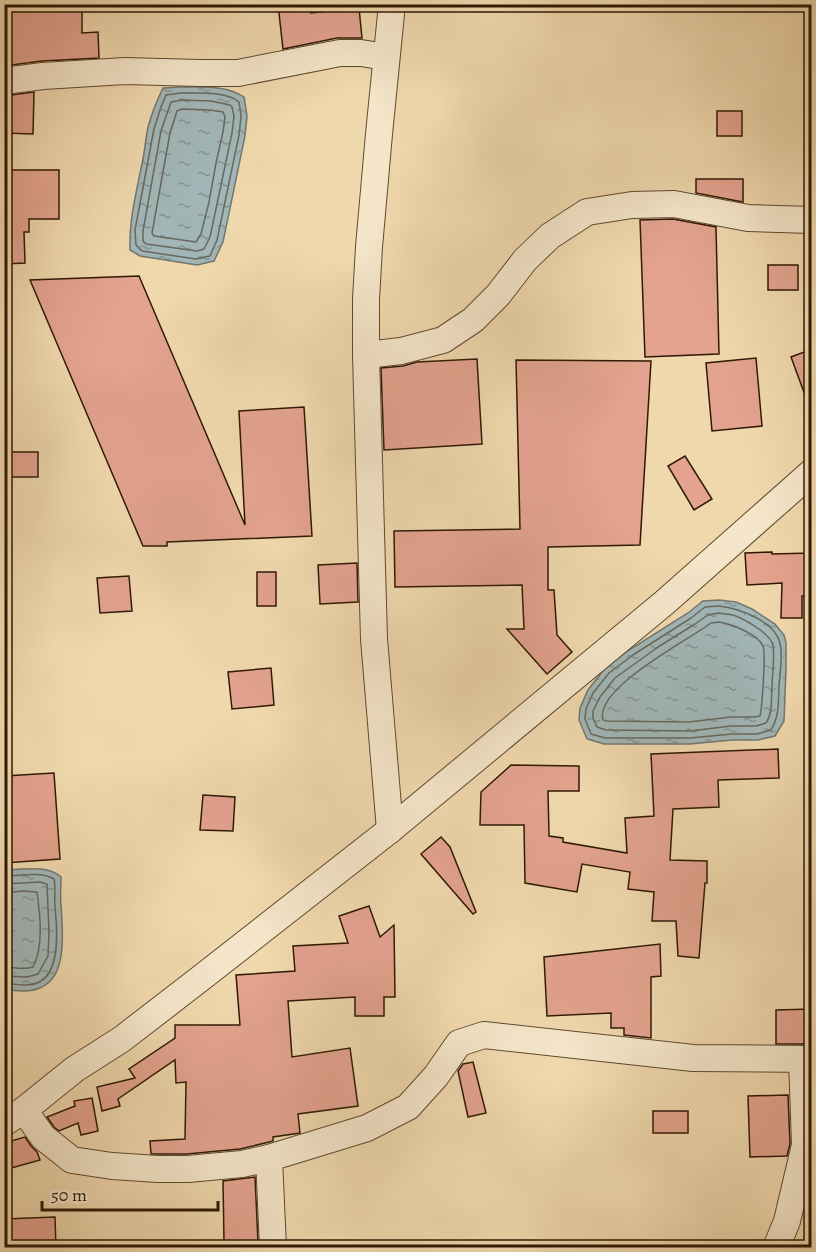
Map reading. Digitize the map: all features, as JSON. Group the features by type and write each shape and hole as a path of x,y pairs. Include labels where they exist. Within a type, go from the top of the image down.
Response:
{"street":[{"path":"390,830 374,639 366,355 369,247 386,57 394,7"},
{"path":"4,81 125,71 238,73 340,53 361,53 386,57"},
{"path":"366,355 401,351 443,340 473,320 498,295 525,260 550,236 587,212 632,205 674,204 748,218 812,220"},
{"path":"776,1248 788,1221 805,1145 807,1059 693,1058 484,1035 459,1043 436,1076 408,1107 367,1128 269,1158 242,1164 188,1169 112,1166 72,1160 14,1116 75,1069 122,1038 193,985 390,830 664,603 812,472"},
{"path":"269,1158 273,1248"}],"water":[{"path":"163,88 214,88 237,93 244,97 247,116 223,242 214,261 197,265 140,256 130,250 132,215 147,131"},
{"path":"703,601 736,602 752,609 775,624 784,635 786,669 784,721 775,736 758,740 690,744 604,744 587,739 579,720 580,708 588,690 605,668"},
{"path":"5,870 47,870 61,877 62,939 58,969 51,980 41,988 26,991 5,989"}],"building":[{"path":"278,4 310,4 311,13 359,8 362,38 337,38 283,49"},
{"path":"4,5 82,5 82,33 98,32 99,58 4,66"},
{"path":"34,92 33,134 4,133 4,96"},
{"path":"717,111 742,111 742,136 717,136"},
{"path":"4,170 59,170 59,219 29,219 29,232 24,232 25,263 4,264"},
{"path":"696,179 743,179 743,202 696,193"},
{"path":"673,219 716,227 719,354 645,357 640,220"},
{"path":"768,265 798,265 798,290 768,290"},
{"path":"139,276 245,525 239,411 304,407 312,536 167,542 167,546 143,546 30,280"},
{"path":"812,349 812,405 809,406 791,357"},
{"path":"756,358 762,426 712,431 706,363"},
{"path":"477,359 482,444 384,450 381,368 417,362"},
{"path":"516,360 651,361 640,545 548,547 548,590 554,590 557,635 572,652 547,674 507,629 524,629 522,585 395,587 394,531 520,529"},
{"path":"4,452 38,452 38,477 4,477"},
{"path":"685,456 712,499 694,510 668,466"},
{"path":"772,552 772,554 812,553 812,596 802,596 802,618 781,618 782,583 747,585 745,553"},
{"path":"357,563 358,602 320,604 318,565"},
{"path":"257,572 276,572 276,606 257,606"},
{"path":"129,576 132,611 100,613 97,578"},
{"path":"271,668 274,705 232,709 228,672"},
{"path":"778,749 779,778 718,780 719,807 673,809 670,860 707,861 707,883 705,883 699,958 678,956 676,921 652,921 654,892 628,889 630,872 582,864 577,892 525,883 524,825 480,825 481,792 511,765 579,766 579,791 548,791 549,836 563,838 563,842 627,853 625,818 654,816 651,754"},
{"path":"54,773 60,859 4,863 4,776"},
{"path":"203,795 235,797 233,831 200,830"},
{"path":"441,837 450,847 476,912 473,914 421,854"},
{"path":"369,906 380,937 394,925 395,997 384,997 384,1016 355,1016 355,997 288,1001 292,1057 350,1048 358,1106 298,1114 300,1133 273,1137 273,1141 240,1149 187,1154 151,1154 150,1141 185,1139 186,1082 176,1083 175,1060 118,1099 120,1106 102,1111 97,1087 135,1078 129,1069 175,1038 175,1025 240,1025 236,975 295,971 293,946 348,943 339,916"},
{"path":"660,944 661,976 651,977 651,1038 624,1035 624,1028 611,1028 611,1013 547,1016 544,957"},
{"path":"812,1009 812,1044 776,1044 776,1010"},
{"path":"473,1062 486,1113 468,1117 458,1071 463,1064"},
{"path":"788,1095 790,1144 787,1156 750,1157 748,1096"},
{"path":"92,1098 98,1131 81,1135 78,1123 59,1131 47,1117 75,1106 74,1101"},
{"path":"653,1111 688,1111 688,1133 653,1133"},
{"path":"25,1137 37,1152 40,1160 4,1170 4,1143"},
{"path":"255,1177 258,1242 224,1242 223,1181"},
{"path":"55,1217 56,1248 4,1248 4,1219"}]}
